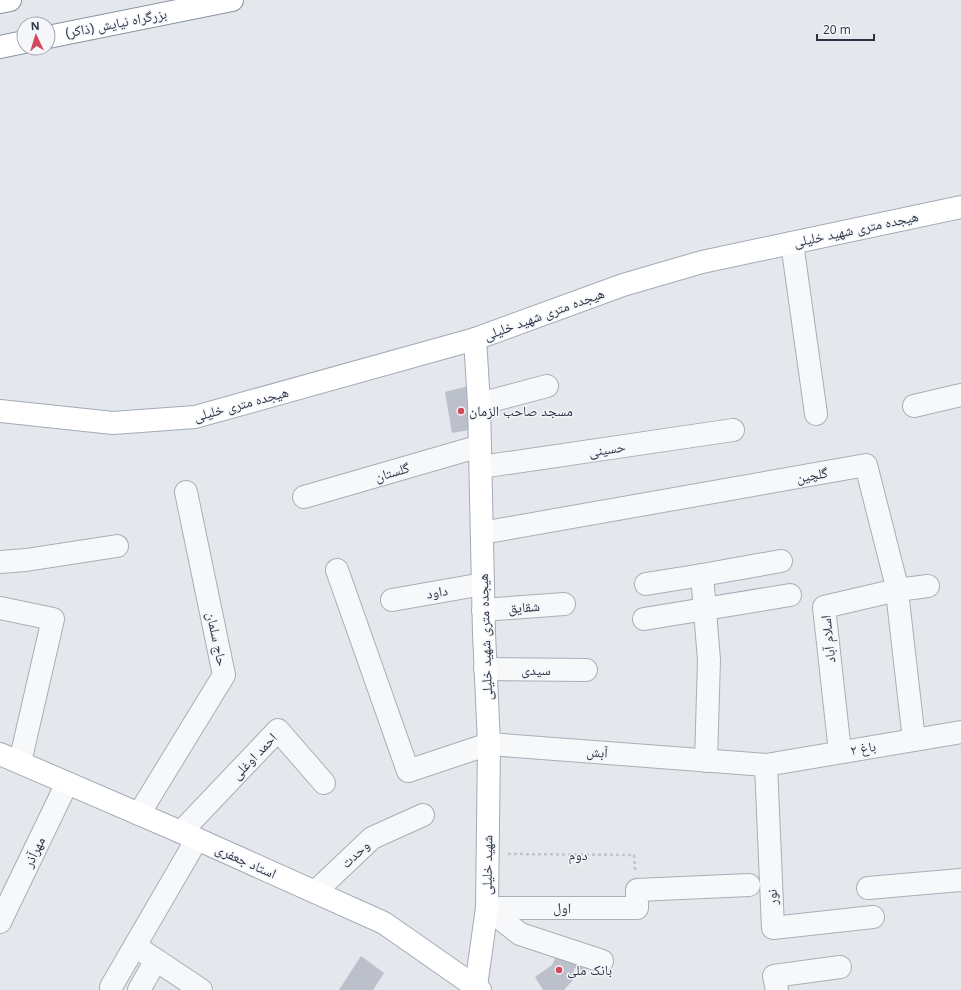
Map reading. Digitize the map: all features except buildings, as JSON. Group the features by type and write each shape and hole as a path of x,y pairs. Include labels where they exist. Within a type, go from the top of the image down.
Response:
{"main road":[{"name":"بزرگراه نیایش (ذاکر)","path":"56,35 232,0"},
{"path":"0,47 16,44"},
{"name":"هیجده متری شهید خلیلی","path":"488,744 483,610 479,404 475,339 623,285 702,262 961,206"},
{"name":"هیجده متری خلیلی","path":"0,412 113,423 195,417 475,339"},
{"name":"شهید خلیلی","path":"478,988 487,908 488,744"},
{"name":"استاد جعفری","path":"0,754 189,835 384,923 478,988"}],"street":[{"path":"792,242 816,414"},
{"path":"479,404 547,386"},
{"path":"914,406 960,401"},
{"name":"حسینی","path":"480,457 732,430"},
{"name":"گلستان","path":"304,497 480,457"},
{"name":"گلچین","path":"482,533 866,465 896,583 914,740"},
{"name":"حاج سلمان","path":"139,814 224,674 186,492"},
{"path":"0,562 26,560 117,546"},
{"path":"646,584 702,576 782,561"},
{"path":"338,570 408,771 488,744"},
{"path":"702,576 709,660 706,761"},
{"name":"داود","path":"392,600 483,584"},
{"name":"اسلام آباد","path":"840,752 824,607 896,590 928,586"},
{"path":"644,619 790,595"},
{"name":"شقایق","path":"483,610 564,604"},
{"path":"0,608 53,619 20,762"},
{"name":"سیدی","path":"485,669 586,670"},
{"name":"احمد اوغلی","path":"111,987 135,946 189,835 278,730 324,783"},
{"name":"باغ ۲","path":"766,765 961,732"},
{"name":"آبش","path":"488,744 766,765"},
{"name":"نور","path":"766,765 774,928 873,917"},
{"name":"مهرآذر","path":"0,922 67,783"},
{"name":"وحدت","path":"315,892 372,838 423,815"},
{"path":"868,888 961,880"},
{"name":"اول","path":"487,908 637,899 749,885"},
{"path":"487,908 520,934 602,961"},
{"path":"135,946 202,990"},
{"path":"139,990 156,960"},
{"path":"777,990 774,976 840,967"}],"path":[{"name":"دوم","path":"488,854 634,855 637,899"}],"place":[{"name":"مسجد صاحب الزمان","path":"461,411"},
{"name":"بانک ملی","path":"559,970"}]}
